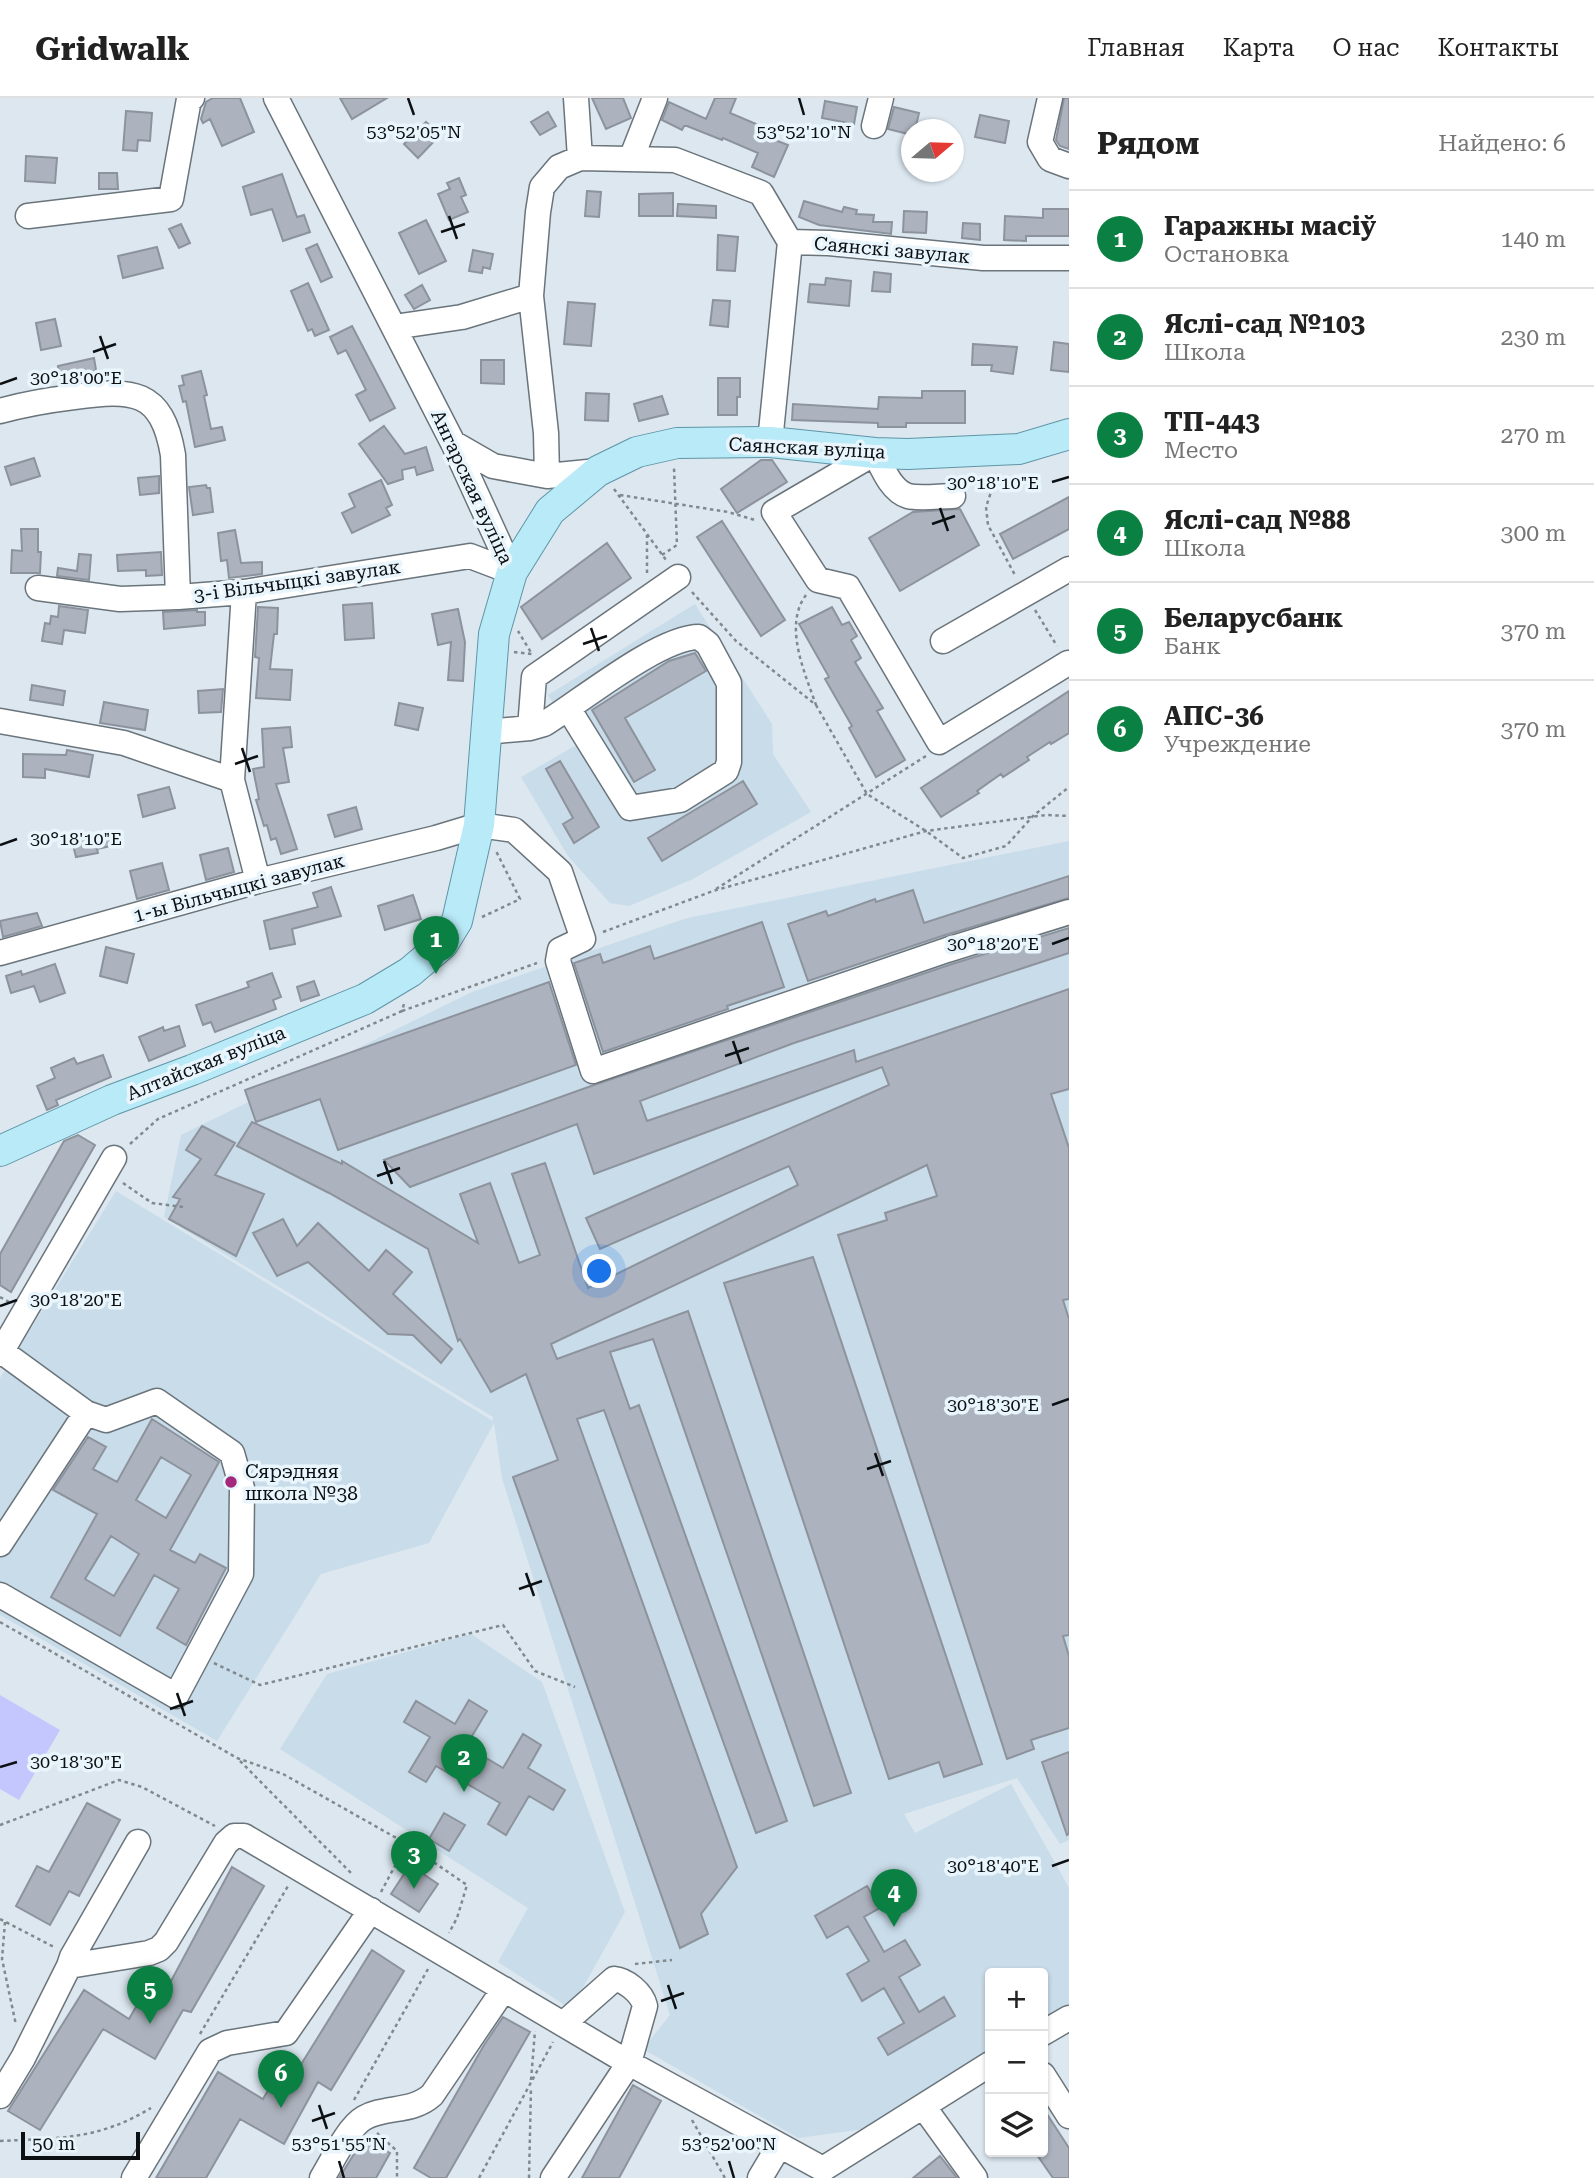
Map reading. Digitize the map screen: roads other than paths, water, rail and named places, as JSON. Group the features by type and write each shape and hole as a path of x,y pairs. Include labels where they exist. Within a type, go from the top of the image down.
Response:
{"main road":[{"name":"Саянская вуліца","path":"512,572 550,511 598,471 637,452 673,444 770,442 908,454 1019,449 1069,434"},
{"name":"Ангарская вуліца","path":"410,972 443,944 457,921 478,825 494,634 512,572"},
{"name":"Алтайская вуліца","path":"0,1151 112,1100 365,999 410,972"}],"street":[{"path":"28,216 171,199 189,99 192,98"},
{"name":"Ангарская вуліца","path":"276,98 453,443 512,572"},
{"path":"547,476 546,433 531,296 542,187 559,167 580,158 576,98"},
{"path":"631,159 655,98"},
{"path":"874,126 881,98"},
{"path":"1050,98 1040,142 1050,159 1069,166"},
{"name":"Саянскі завулак","path":"580,158 675,160 761,193 790,242 829,243 983,258 1069,258"},
{"path":"770,442 790,242"},
{"path":"394,327 462,317 531,296"},
{"path":"0,411 30,403 120,393 140,397 155,409 170,437 175,475 178,597"},
{"path":"453,443 493,466 547,476 598,471"},
{"path":"953,496 908,496 897,489 885,474 875,453 774,512 818,580 848,587 939,742 1068,663"},
{"name":"3-і Вільчыцкі завулак","path":"38,589 120,600 244,592 470,556 512,572"},
{"path":"943,641 1069,569"},
{"path":"530,728 534,677 678,577"},
{"path":"244,592 232,780 258,881"},
{"path":"486,732 544,724 624,670 673,642 687,637 699,637 708,644 729,683 729,762 726,771 680,800 630,808 568,708"},
{"path":"0,721 124,743 232,780"},
{"path":"478,825 514,830 560,872 583,940 565,946 558,956 575,1022 593,1071 947,950 1069,912"},
{"name":"1-ы Вільчыцкі завулак","path":"0,953 258,881 436,838 478,825"},
{"path":"0,1595 176,1696 241,1574 242,1488 233,1453 157,1401 106,1420 86,1413 1,1353 110,1165"},
{"path":"0,1544 86,1413"},
{"path":"71,1962 159,1950 226,1843 234,1836 244,1836 629,2063 779,2146 822,2174 985,2067"},
{"path":"0,2096 138,1842"},
{"path":"134,2178 209,2051 227,2043 286,2033 371,1910"},
{"path":"553,2178 629,2063 645,2006 641,1995 620,1979 609,1981 563,2024"},
{"path":"322,2178 354,2126 362,2119 416,2106 432,2095 504,1989"},
{"path":"1046,2031 1069,2018"},
{"path":"1048,2083 1069,2116"},
{"path":"923,2106 975,2178"},
{"path":"760,2178 779,2146"}],"place":[{"name":"Гаражны масіў","path":"436,974"},
{"name":"Сярэдняя школа №38","path":"231,1482"},
{"name":"Яслі-сад №103","path":"464,1792"},
{"name":"ТП-443","path":"414,1889"},
{"name":"Яслі-сад №88","path":"894,1927"},
{"name":"Беларусбанк","path":"150,2024"},
{"name":"АПС-36","path":"281,2108"}]}
